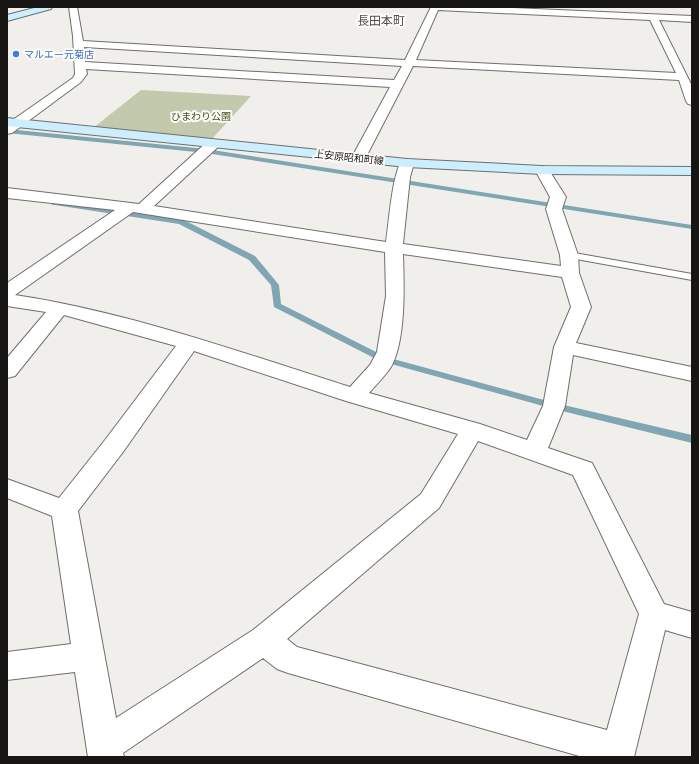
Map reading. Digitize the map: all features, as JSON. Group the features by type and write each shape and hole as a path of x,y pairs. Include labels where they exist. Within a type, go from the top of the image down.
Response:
{"main road":[{"path":"7,18 48,7"},
{"name":"上安原昭和町線","path":"10,125 359,157 403,177 542,170 692,171"}],"street":[{"path":"10,125 77,80 81,74 79,44 73,7"},
{"path":"359,157 409,63 436,7 582,10 654,17 692,18"},
{"path":"654,17 683,77 692,101"},
{"path":"79,44 683,77"},
{"path":"81,65 398,84"},
{"path":"7,292 129,211 200,157 213,144"},
{"path":"534,451 554,407 564,346 581,306 569,264 556,203 542,170"},
{"path":"354,396 384,360 395,296 394,248 403,177"},
{"path":"7,193 394,248 569,264"},
{"path":"7,300 60,308 189,343 354,396 472,430 583,469 654,614 619,750 288,659 264,640"},
{"path":"7,371 60,308"},
{"path":"189,343 114,446 64,510 106,751 264,640 430,501 472,430"},
{"path":"564,346 692,374"},
{"path":"7,488 64,510"},
{"path":"654,614 692,625"},
{"path":"7,666 89,656"}],"lane":[{"path":"569,264 692,277"}],"green space":[{"name":"ひまわり公園","path":"141,90 251,96 211,140 93,128"}],"waterway":[{"path":"7,131 206,151 692,227"},
{"path":"55,203 181,222 252,258 275,285 277,305 383,359 554,406 692,439"}],"place":[{"name":"マルエー元菊店","path":"16,54"}],"district":[{"name":"長田本町","path":"381,21"}]}
